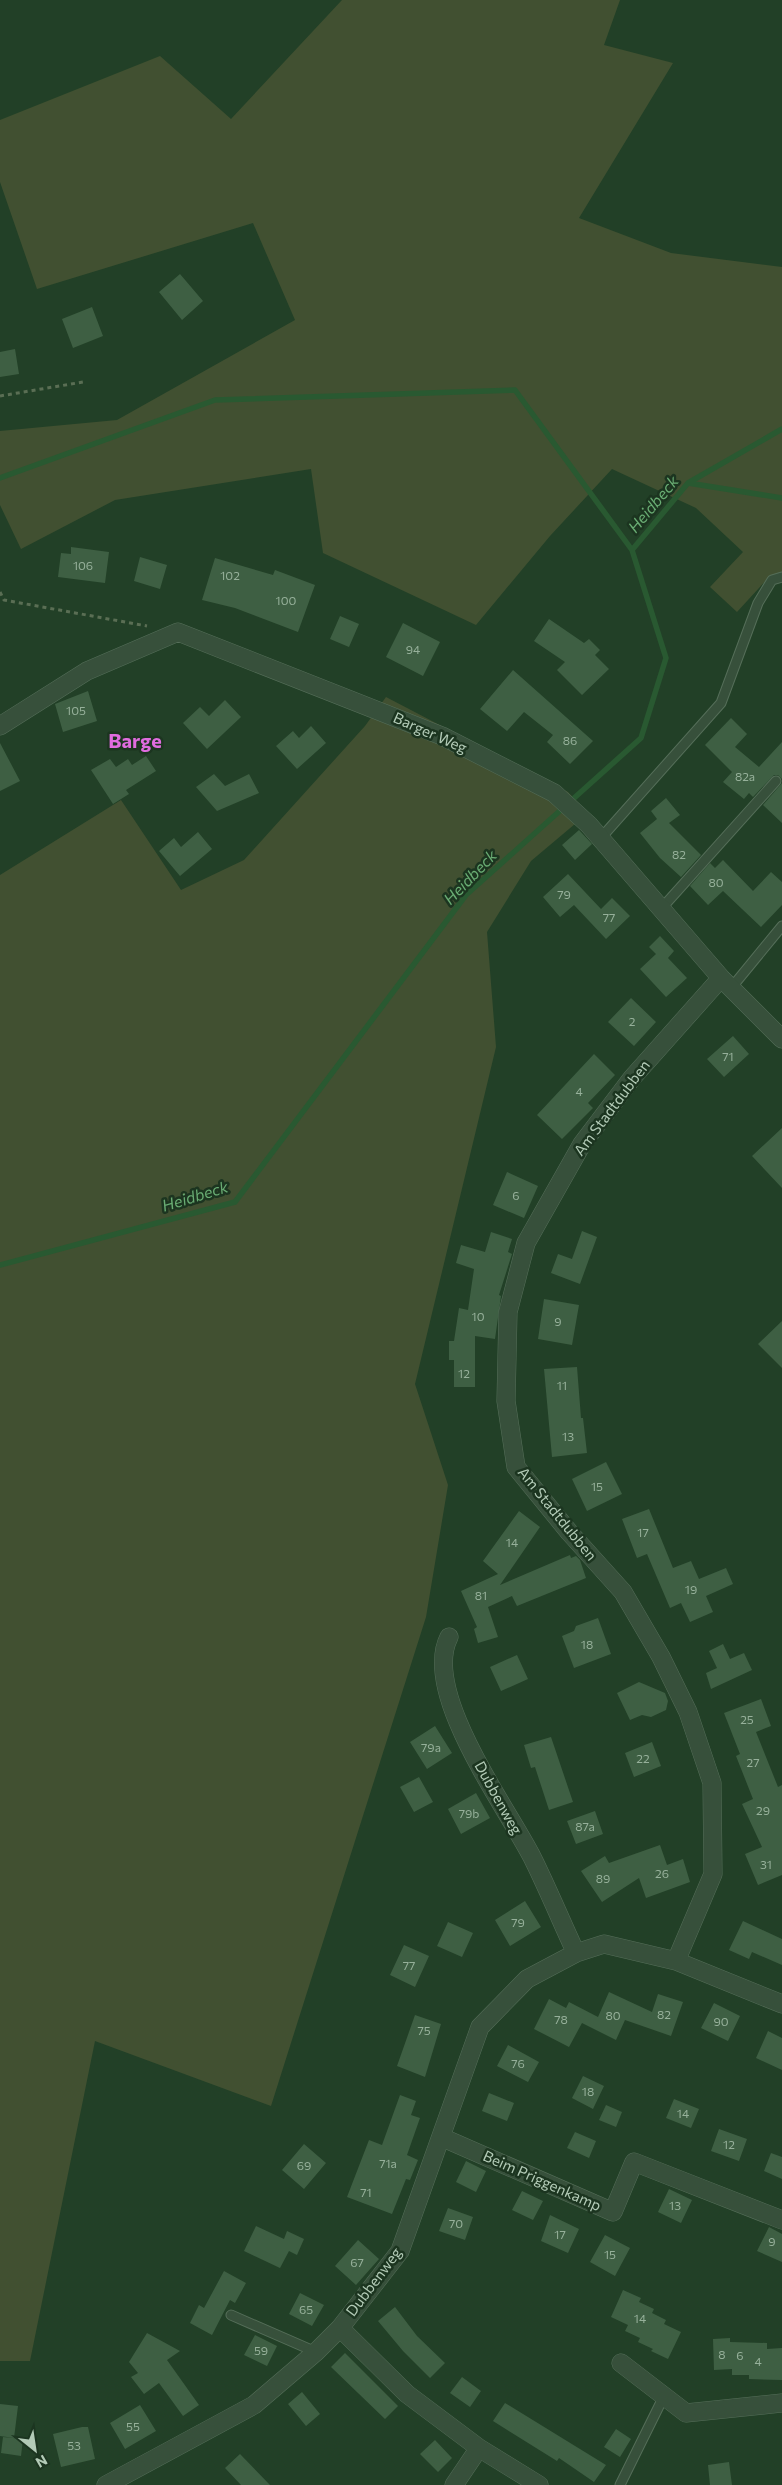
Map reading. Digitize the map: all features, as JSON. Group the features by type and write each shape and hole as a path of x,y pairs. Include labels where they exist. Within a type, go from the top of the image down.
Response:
{"street":[{"name":"Barger Weg","path":"0,726 86,671 178,632 442,736 554,793 588,825 726,982 782,1039"},
{"name":"Am Stadtdubben","path":"676,1961 713,1874 712,1783 688,1712 661,1657 623,1592 569,1532 516,1467 506,1401 508,1312 526,1243 582,1144 632,1078 726,982"},
{"name":"Dubbenweg","path":"449,1637 444,1646 444,1680 462,1734 532,1857 576,1954"},
{"name":"Dubbenweg","path":"106,2485 254,2405 316,2352 340,2328 400,2252 480,2026 527,1979 576,1954 604,1944 676,1961 782,2004"},
{"name":"Beim Priggenkamp","path":"441,2137 613,2212 634,2162 782,2220"},
{"path":"340,2328 407,2394 479,2448 539,2485"},
{"path":"621,2363 686,2413 782,2403"},
{"path":"454,2485 479,2448"}],"lane":[{"path":"600,839 721,703 758,603 772,580 782,577"},
{"path":"661,909 776,781"},
{"path":"726,982 782,926"},
{"path":"231,2315 316,2352"},
{"path":"620,2485 664,2396"}],"path":[{"path":"0,396 83,382"},
{"path":"0,592 4,600 149,626"}],"green space":[{"path":"342,0 620,0 604,45 673,63 579,218 671,253 782,267 782,573 774,582 769,577 737,612 710,587 743,552 696,508 612,469 550,536 476,625 323,553 311,469 115,500 21,549 0,505 0,431 117,420 295,320 253,223 37,289 0,182 0,120 160,56 231,119"},
{"path":"386,697 568,792 588,813 531,861 487,932 496,1047 415,1384 448,1485 426,1617 271,2106 95,2041 30,2361 0,2361 0,875 121,800 181,890 244,860 365,726"}],"building":[{"path":"180,274 203,301 182,320 159,292"},
{"path":"92,307 103,336 73,348 62,319"},
{"path":"15,349 19,374 0,377 0,352"},
{"path":"71,547 109,552 105,583 58,577 61,553 71,554"},
{"path":"140,557 167,565 160,589 134,581"},
{"path":"215,558 273,575 275,570 315,585 298,632 235,608 202,600"},
{"path":"340,616 359,624 349,647 330,639"},
{"path":"549,619 584,643 589,639 600,650 595,655 609,669 582,695 557,670 565,662 534,641"},
{"path":"403,623 440,642 423,676 386,657"},
{"path":"513,670 593,741 570,764 547,742 553,735 524,712 507,731 480,709"},
{"path":"88,691 97,721 63,732 55,704"},
{"path":"225,700 241,717 207,749 183,723 200,707 209,716"},
{"path":"731,718 747,734 735,747 759,767 782,742 782,779 778,775 774,775 753,797 749,793 744,799 723,782 732,772 705,745"},
{"path":"311,726 326,743 297,769 276,746 293,731 299,738"},
{"path":"0,743 20,781 0,791"},
{"path":"146,756 156,771 126,790 129,794 113,804 91,770 110,759 116,767 128,759 132,765"},
{"path":"214,774 225,786 249,774 259,793 217,811 196,787"},
{"path":"782,783 782,823 763,805"},
{"path":"666,798 680,815 669,823 701,855 681,877 660,858 640,833 657,819 651,811"},
{"path":"579,830 592,844 575,860 562,845"},
{"path":"198,832 212,849 180,876 159,851 174,838 181,847"},
{"path":"723,860 753,891 771,872 782,882 782,905 761,927 723,891 708,905 690,886 710,863 715,868"},
{"path":"568,874 601,909 612,898 630,916 606,939 574,905 560,917 543,897"},
{"path":"660,936 674,951 668,958 687,978 666,997 640,969 656,954 649,947"},
{"path":"631,998 656,1022 634,1046 608,1022"},
{"path":"733,1036 749,1054 724,1077 707,1059"},
{"path":"594,1054 615,1075 588,1103 593,1108 562,1139 537,1115"},
{"path":"782,1128 782,1188 752,1156"},
{"path":"507,1172 538,1186 524,1218 493,1205"},
{"path":"582,1231 597,1237 580,1284 551,1273 558,1254 572,1259"},
{"path":"491,1232 512,1239 508,1252 512,1254 499,1295 501,1296 495,1339 475,1336 475,1387 454,1387 454,1360 449,1360 449,1341 454,1341 459,1308 468,1310 474,1269 456,1263 461,1245 485,1252"},
{"path":"544,1299 579,1305 572,1345 538,1339"},
{"path":"782,1321 782,1368 758,1344"},
{"path":"577,1367 581,1418 583,1418 587,1453 552,1457 544,1369"},
{"path":"606,1462 622,1494 587,1511 572,1479"},
{"path":"649,1509 673,1568 691,1561 699,1579 726,1568 733,1584 706,1596 713,1612 690,1622 681,1603 670,1608 647,1554 637,1558 622,1519"},
{"path":"519,1511 540,1527 500,1585 570,1555 571,1558 576,1556 580,1560 586,1578 517,1606 512,1596 488,1607 498,1637 478,1643 474,1629 477,1627 461,1591 498,1574 483,1561"},
{"path":"598,1618 611,1654 574,1668 562,1636 574,1631 576,1626"},
{"path":"723,1644 730,1659 744,1653 752,1670 711,1689 706,1673 717,1668 709,1651"},
{"path":"517,1655 528,1679 501,1691 490,1667"},
{"path":"639,1682 665,1693 668,1701 666,1710 651,1717 642,1715 630,1720 617,1693"},
{"path":"761,1699 771,1726 756,1732 778,1787 782,1785 782,1875 758,1885 745,1854 762,1847 742,1804 753,1799 736,1756 740,1754 724,1713"},
{"path":"435,1726 452,1753 427,1769 410,1742"},
{"path":"551,1737 573,1802 549,1810 535,1767 531,1768 524,1745"},
{"path":"652,1742 661,1766 634,1777 625,1753"},
{"path":"419,1777 433,1802 414,1812 400,1787"},
{"path":"476,1793 490,1818 461,1834 448,1809"},
{"path":"595,1811 603,1834 576,1844 567,1821"},
{"path":"660,1845 667,1865 683,1859 690,1882 646,1898 639,1878 602,1902 581,1871 605,1856 609,1863"},
{"path":"525,1901 541,1927 510,1946 495,1920"},
{"path":"743,1921 782,1939 782,1965 752,1952 749,1959 729,1950"},
{"path":"448,1922 473,1933 462,1957 437,1946"},
{"path":"404,1945 429,1956 415,1987 390,1975"},
{"path":"609,1992 652,2012 658,1994 683,2002 671,2036 625,2020 616,2040 582,2023 569,2047 534,2029 549,1999 566,2008 569,2002 598,2017"},
{"path":"714,2003 740,2016 728,2041 701,2028"},
{"path":"415,2015 441,2024 425,2077 397,2066"},
{"path":"768,2031 782,2038 782,2070 756,2058"},
{"path":"508,2045 539,2062 528,2082 497,2066"},
{"path":"583,2076 604,2086 593,2109 572,2098"},
{"path":"489,2093 514,2103 507,2121 482,2111"},
{"path":"400,2095 416,2101 411,2115 420,2118 407,2155 418,2160 410,2180 406,2179 392,2214 347,2197 369,2140 382,2145"},
{"path":"674,2099 699,2109 691,2128 666,2118"},
{"path":"606,2105 622,2112 616,2127 599,2120"},
{"path":"719,2129 747,2139 739,2161 711,2151"},
{"path":"575,2132 596,2141 589,2158 567,2148"},
{"path":"304,2144 326,2163 304,2189 282,2170"},
{"path":"771,2153 782,2157 782,2179 764,2171"},
{"path":"466,2161 486,2171 476,2192 456,2182"},
{"path":"669,2189 692,2200 681,2223 658,2212"},
{"path":"522,2191 543,2201 533,2220 512,2210"},
{"path":"448,2208 473,2217 465,2240 439,2231"},
{"path":"550,2215 579,2229 568,2253 541,2241"},
{"path":"256,2226 284,2239 287,2231 304,2239 297,2255 289,2251 280,2268 244,2251"},
{"path":"769,2227 782,2234 782,2262 757,2251"},
{"path":"605,2235 630,2248 615,2276 590,2262"},
{"path":"358,2240 379,2259 356,2285 335,2266"},
{"path":"224,2271 246,2283 235,2303 230,2300 212,2335 190,2323 199,2305 204,2308"},
{"path":"623,2290 641,2298 639,2302 654,2309 652,2313 666,2320 664,2324 681,2332 668,2359 638,2342 640,2338 625,2331 628,2325 611,2317"},
{"path":"300,2293 324,2305 312,2326 289,2314"},
{"path":"395,2307 417,2336 445,2363 430,2378 403,2351 378,2321"},
{"path":"147,2333 180,2351 167,2360 199,2405 183,2416 159,2383 144,2394 131,2377 138,2373 129,2362"},
{"path":"255,2335 277,2346 267,2366 244,2355"},
{"path":"730,2338 730,2342 767,2343 767,2349 782,2348 782,2380 749,2379 749,2375 732,2375 732,2369 714,2370 713,2339"},
{"path":"345,2353 398,2406 385,2419 331,2367"},
{"path":"462,2377 481,2391 470,2407 450,2393"},
{"path":"302,2392 320,2414 306,2426 288,2404"},
{"path":"505,2403 606,2465 594,2482 559,2458 557,2461 493,2421"},
{"path":"0,2404 18,2406 14,2438 0,2436"},
{"path":"140,2405 156,2431 125,2449 110,2423"},
{"path":"88,2427 95,2459 61,2467 53,2434"},
{"path":"616,2429 631,2439 620,2457 604,2447"},
{"path":"3,2437 23,2439 21,2456 1,2453"},
{"path":"435,2440 452,2458 438,2472 420,2454"},
{"path":"240,2454 270,2485 241,2485 225,2468"},
{"path":"729,2462 732,2485 710,2485 708,2465"}],"waterway":[{"path":"0,478 215,400 515,390 632,550"},
{"name":"Heidbeck","path":"0,1265 235,1202 466,895 641,738 666,658 632,550 688,483 782,429"},
{"path":"688,483 782,498"}],"district":[{"name":"Barge","path":"135,741"}]}
